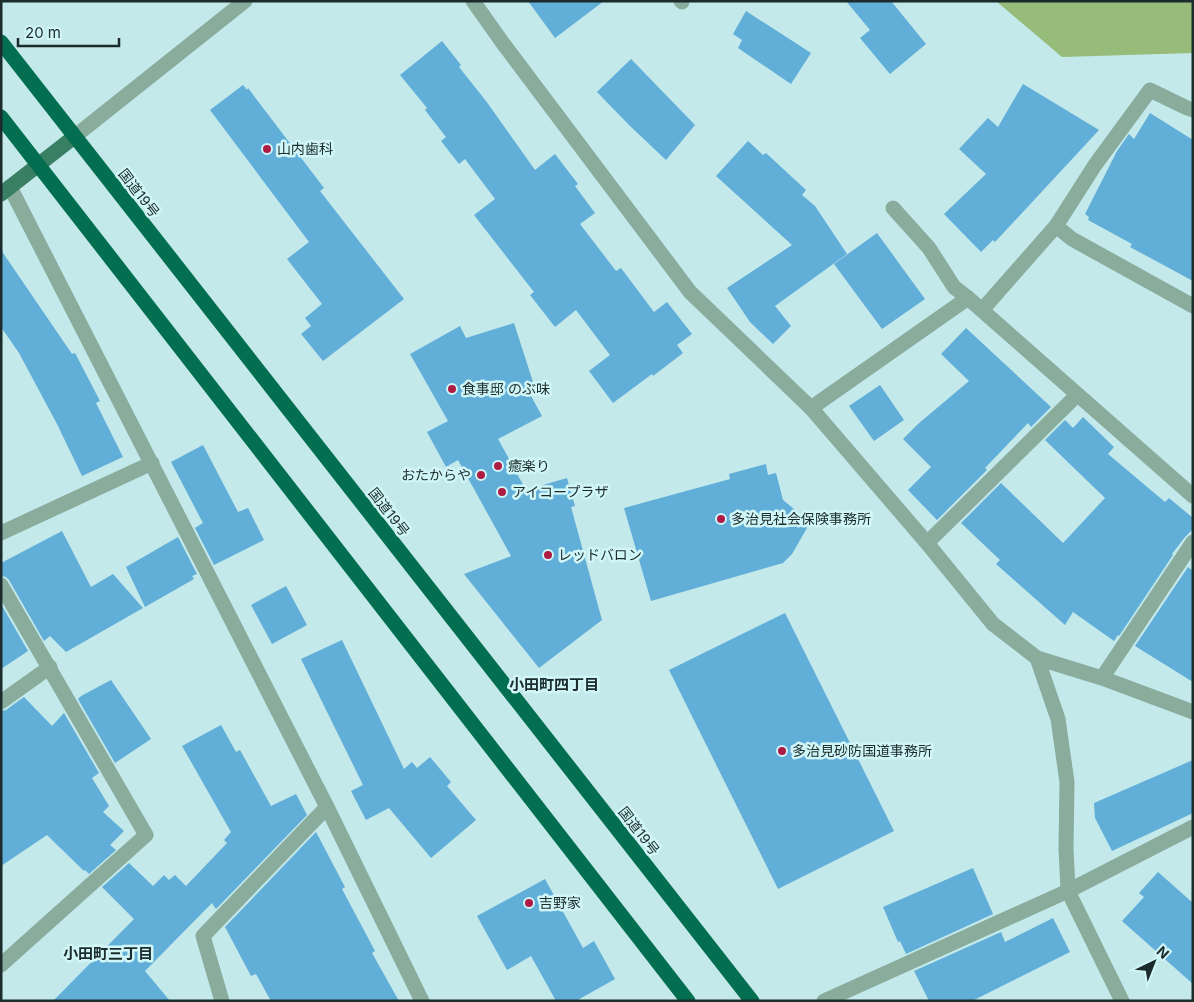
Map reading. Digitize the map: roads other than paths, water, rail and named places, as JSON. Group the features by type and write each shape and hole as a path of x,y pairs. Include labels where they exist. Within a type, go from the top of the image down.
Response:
{"highway":[{"name":"国道19号","path":"1,42 752,1001"},
{"path":"1,117 688,1001"}],"main road":[{"path":"6,191 74,137"}],"street":[{"path":"74,137 245,1"},
{"path":"473,1 690,292 811,408 927,543 993,624 1037,658 1102,678 1193,712"},
{"path":"982,310 1056,226 1095,165 1150,90 1193,110"},
{"path":"6,191 152,462 327,807 422,1001"},
{"path":"893,208 929,248 954,287 1193,496"},
{"path":"1056,226 1072,239 1193,306"},
{"path":"811,408 968,298"},
{"path":"927,543 1077,395"},
{"path":"1,533 152,462"},
{"path":"1102,678 1193,542"},
{"path":"1,585 146,834 1,965"},
{"path":"1037,658 1058,719 1067,782 1066,848 1068,891 1122,1001"},
{"path":"1,702 50,668"},
{"path":"222,1001 203,936 327,807"},
{"path":"824,1001 1068,891 1193,827"}],"place":[{"name":"山内歯科","path":"267,149"},
{"name":"食事邸 のぶ味","path":"452,389"},
{"name":"癒楽り","path":"498,466"},
{"name":"おたからや","path":"481,475"},
{"name":"アイコープラザ","path":"502,492"},
{"name":"多治見社会保険事務所","path":"721,519"},
{"name":"レッドバロン","path":"548,555"},
{"name":"多治見砂防国道事務所","path":"782,751"},
{"name":"吉野家","path":"529,903"}],"district":[{"name":"小田町四丁目","path":"554,685"},
{"name":"小田町三丁目","path":"108,954"}]}
